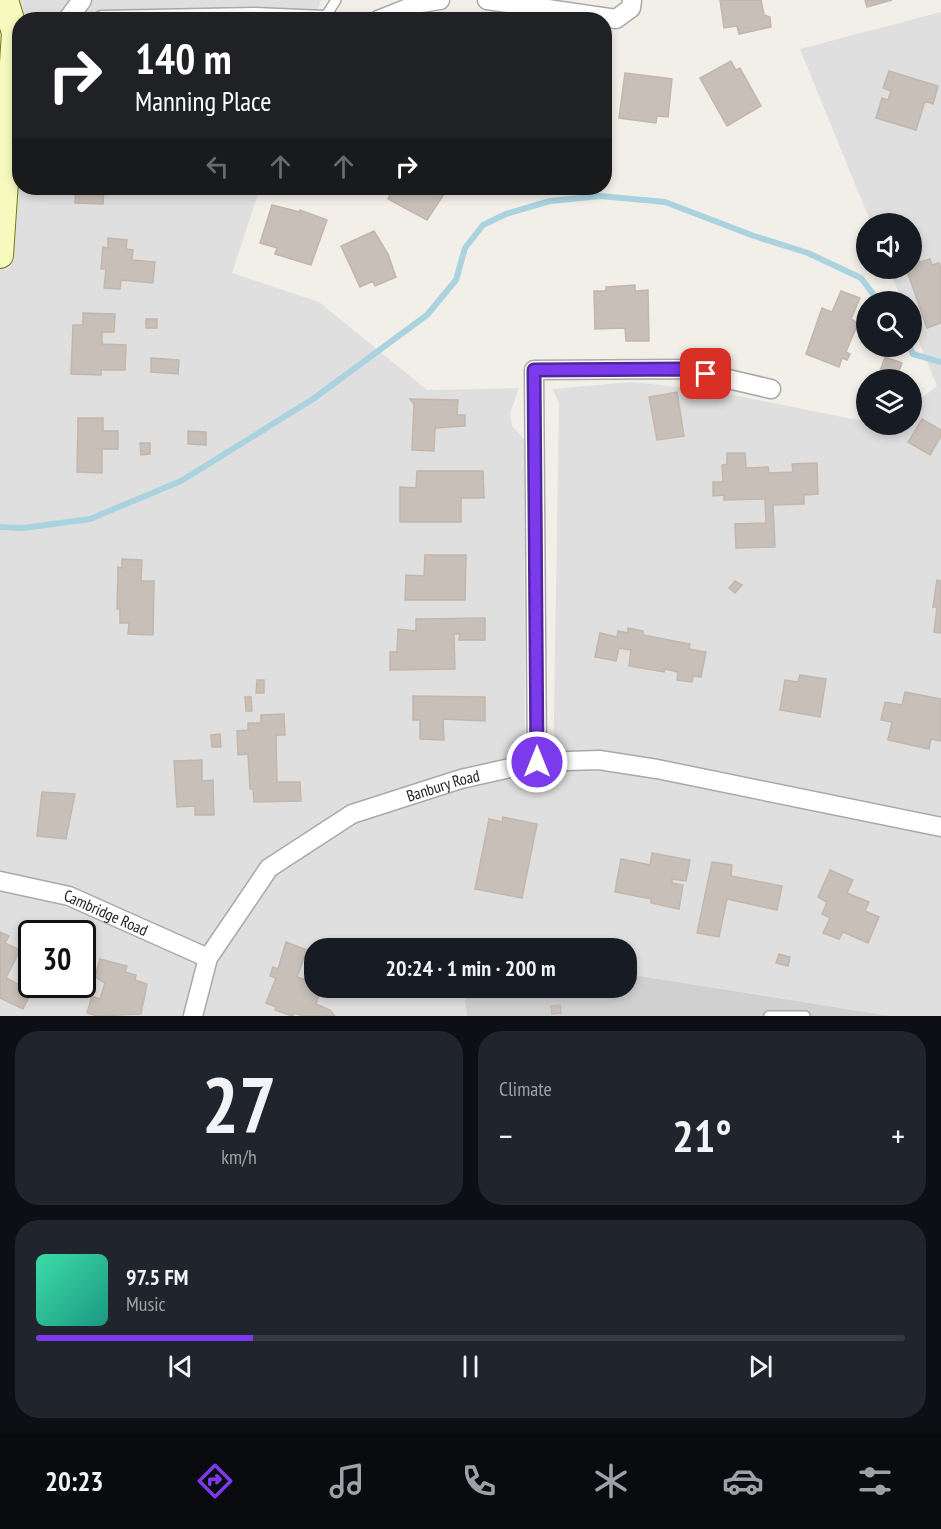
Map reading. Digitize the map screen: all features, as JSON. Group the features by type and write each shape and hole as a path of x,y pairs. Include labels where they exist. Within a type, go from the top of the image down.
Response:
{"street":[{"path":"5,0 12,19"},
{"path":"398,12 421,3 440,0"},
{"path":"487,0 568,12"},
{"path":"612,18 616,19 631,4"},
{"path":"0,255 12,98"},
{"path":"537,762 534,370 685,369 771,389"},
{"name":"Banbury Road","path":"193,1016 208,958 269,868 352,814 461,779 537,762 599,760 941,827"},
{"name":"Cambridge Road","path":"0,881 69,896 208,958"}],"lane":[{"path":"770,1016 805,1016"}],"shaded area":[{"path":"0,0 321,0 317,12 12,12 12,195 258,195 232,273 319,302 427,390 519,388 510,414 512,426 524,439 525,780 553,778 559,403 552,389 631,382 708,390 856,420 856,435 922,435 922,397 937,386 922,349 922,291 898,291 893,279 922,279 922,213 867,213 800,49 941,12 941,1016 891,1016 637,976 637,938 304,938 304,998 465,998 467,1016 0,1016"},
{"path":"637,976 891,1016 467,1016 465,998 637,998"}],"building":[{"path":"720,0 761,0 764,15 770,17 771,27 739,34 737,26 724,28"},
{"path":"865,0 892,0 867,7"},
{"path":"731,61 736,70 740,68 761,106 727,126 700,78"},
{"path":"889,71 938,86 933,104 925,101 916,130 876,118 882,98 888,100 891,91 883,88"},
{"path":"625,73 672,79 668,117 657,116 656,123 619,118"},
{"path":"76,195 104,195 103,204 75,203"},
{"path":"390,195 443,195 427,220 388,199"},
{"path":"272,205 300,212 300,210 327,220 311,265 275,254 277,248 260,243"},
{"path":"374,231 388,254 396,277 375,286 373,281 360,287 341,246"},
{"path":"108,238 127,240 126,249 133,250 132,260 155,262 153,283 121,280 120,289 104,288 106,269 101,269 103,247 108,248"},
{"path":"930,259 932,265 939,263 941,268 941,323 927,328 922,314 922,291 914,291 910,279 922,279 922,261"},
{"path":"635,285 635,291 648,290 649,341 626,341 625,328 595,329 594,291 606,291 606,287"},
{"path":"841,291 856,297 856,307 851,319 856,322 856,328 846,352 850,354 847,360 842,358 839,367 806,354 822,308 832,312"},
{"path":"83,313 115,314 114,332 102,332 102,344 126,345 125,370 101,370 101,375 71,374 73,325 83,325"},
{"path":"146,319 157,319 157,328 146,328"},
{"path":"885,357 902,363 900,369 881,369"},
{"path":"151,358 179,360 178,374 151,372"},
{"path":"677,392 684,436 657,440 649,397"},
{"path":"410,399 458,400 457,415 465,415 465,426 435,428 434,451 412,450 414,404"},
{"path":"78,418 103,418 103,431 118,431 118,449 102,449 102,473 77,472"},
{"path":"922,419 941,430 941,436 930,455 908,442 912,435 922,435"},
{"path":"188,431 206,432 206,445 188,444"},
{"path":"140,443 150,443 150,454 141,455"},
{"path":"727,453 745,453 746,468 768,467 769,473 793,472 792,464 817,463 818,494 804,495 804,504 773,505 775,547 736,548 735,524 766,523 765,499 724,500 724,495 713,496 713,482 723,482 722,465 727,464"},
{"path":"417,471 483,471 484,498 461,498 461,522 400,522 400,487 416,488"},
{"path":"425,555 466,555 465,600 405,600 406,575 424,576"},
{"path":"122,559 142,560 141,581 154,581 153,635 128,634 129,623 120,623 120,609 117,609 118,567 122,568"},
{"path":"937,580 941,581 941,633 934,632 937,607 933,607"},
{"path":"735,581 742,585 735,593 729,588"},
{"path":"485,618 485,640 459,640 460,634 454,634 455,669 390,670 390,652 397,652 398,629 416,631 416,619"},
{"path":"628,628 643,631 643,635 690,644 689,649 706,652 701,677 693,676 692,682 677,680 678,672 629,666 631,650 619,648 616,661 595,657 600,633 617,637 618,631 628,633"},
{"path":"800,675 826,679 820,717 780,710 785,680 798,682"},
{"path":"257,680 264,680 264,693 256,693"},
{"path":"905,692 941,699 941,741 931,739 929,749 888,740 892,722 881,720 885,702 902,705"},
{"path":"413,696 485,697 485,721 443,719 444,740 420,739 420,720 413,720"},
{"path":"245,697 251,697 252,711 246,711"},
{"path":"284,714 285,735 276,735 277,782 300,782 301,801 254,802 253,789 250,789 248,754 238,755 237,731 248,730 248,723 261,723 261,715"},
{"path":"220,734 221,747 212,747 211,735"},
{"path":"202,760 202,781 213,780 214,815 195,815 195,806 177,807 174,761"},
{"path":"42,792 75,794 66,839 37,836"},
{"path":"503,817 537,824 522,898 475,889 489,819 502,822"},
{"path":"652,853 690,860 686,881 672,879 672,883 683,885 679,909 651,903 651,899 615,892 621,859 650,865"},
{"path":"712,862 732,865 731,876 782,886 777,910 727,899 719,937 697,933"},
{"path":"830,870 853,880 847,893 869,902 865,911 879,917 868,943 843,932 839,939 823,933 830,918 822,914 827,902 818,897"},
{"path":"0,932 9,936 5,943 18,949 18,954 6,978 18,984 18,998 28,998 23,1009 0,998"},
{"path":"286,942 304,949 304,958 297,977 304,979 304,998 318,998 316,1004 330,1010 335,1016 303,1016 295,1013 292,1016 275,1010 276,1007 266,1003 276,978 270,976 273,967 278,969"},
{"path":"779,954 790,957 788,966 776,963"},
{"path":"100,959 127,966 125,972 136,975 135,980 147,984 141,1014 97,1016 87,1013 91,998 100,999 105,983 96,978"},
{"path":"560,1005 561,1013 552,1014 551,1006"}],"waterway":[{"path":"0,527 23,528 90,519 181,481 313,399 427,315 456,280 465,248 483,225 506,214 550,201 600,196 665,202 754,236 808,253 861,278 871,291"},
{"path":"922,357 941,362"}],"route":[{"path":"537,762 534,370 685,369 706,374"}]}
